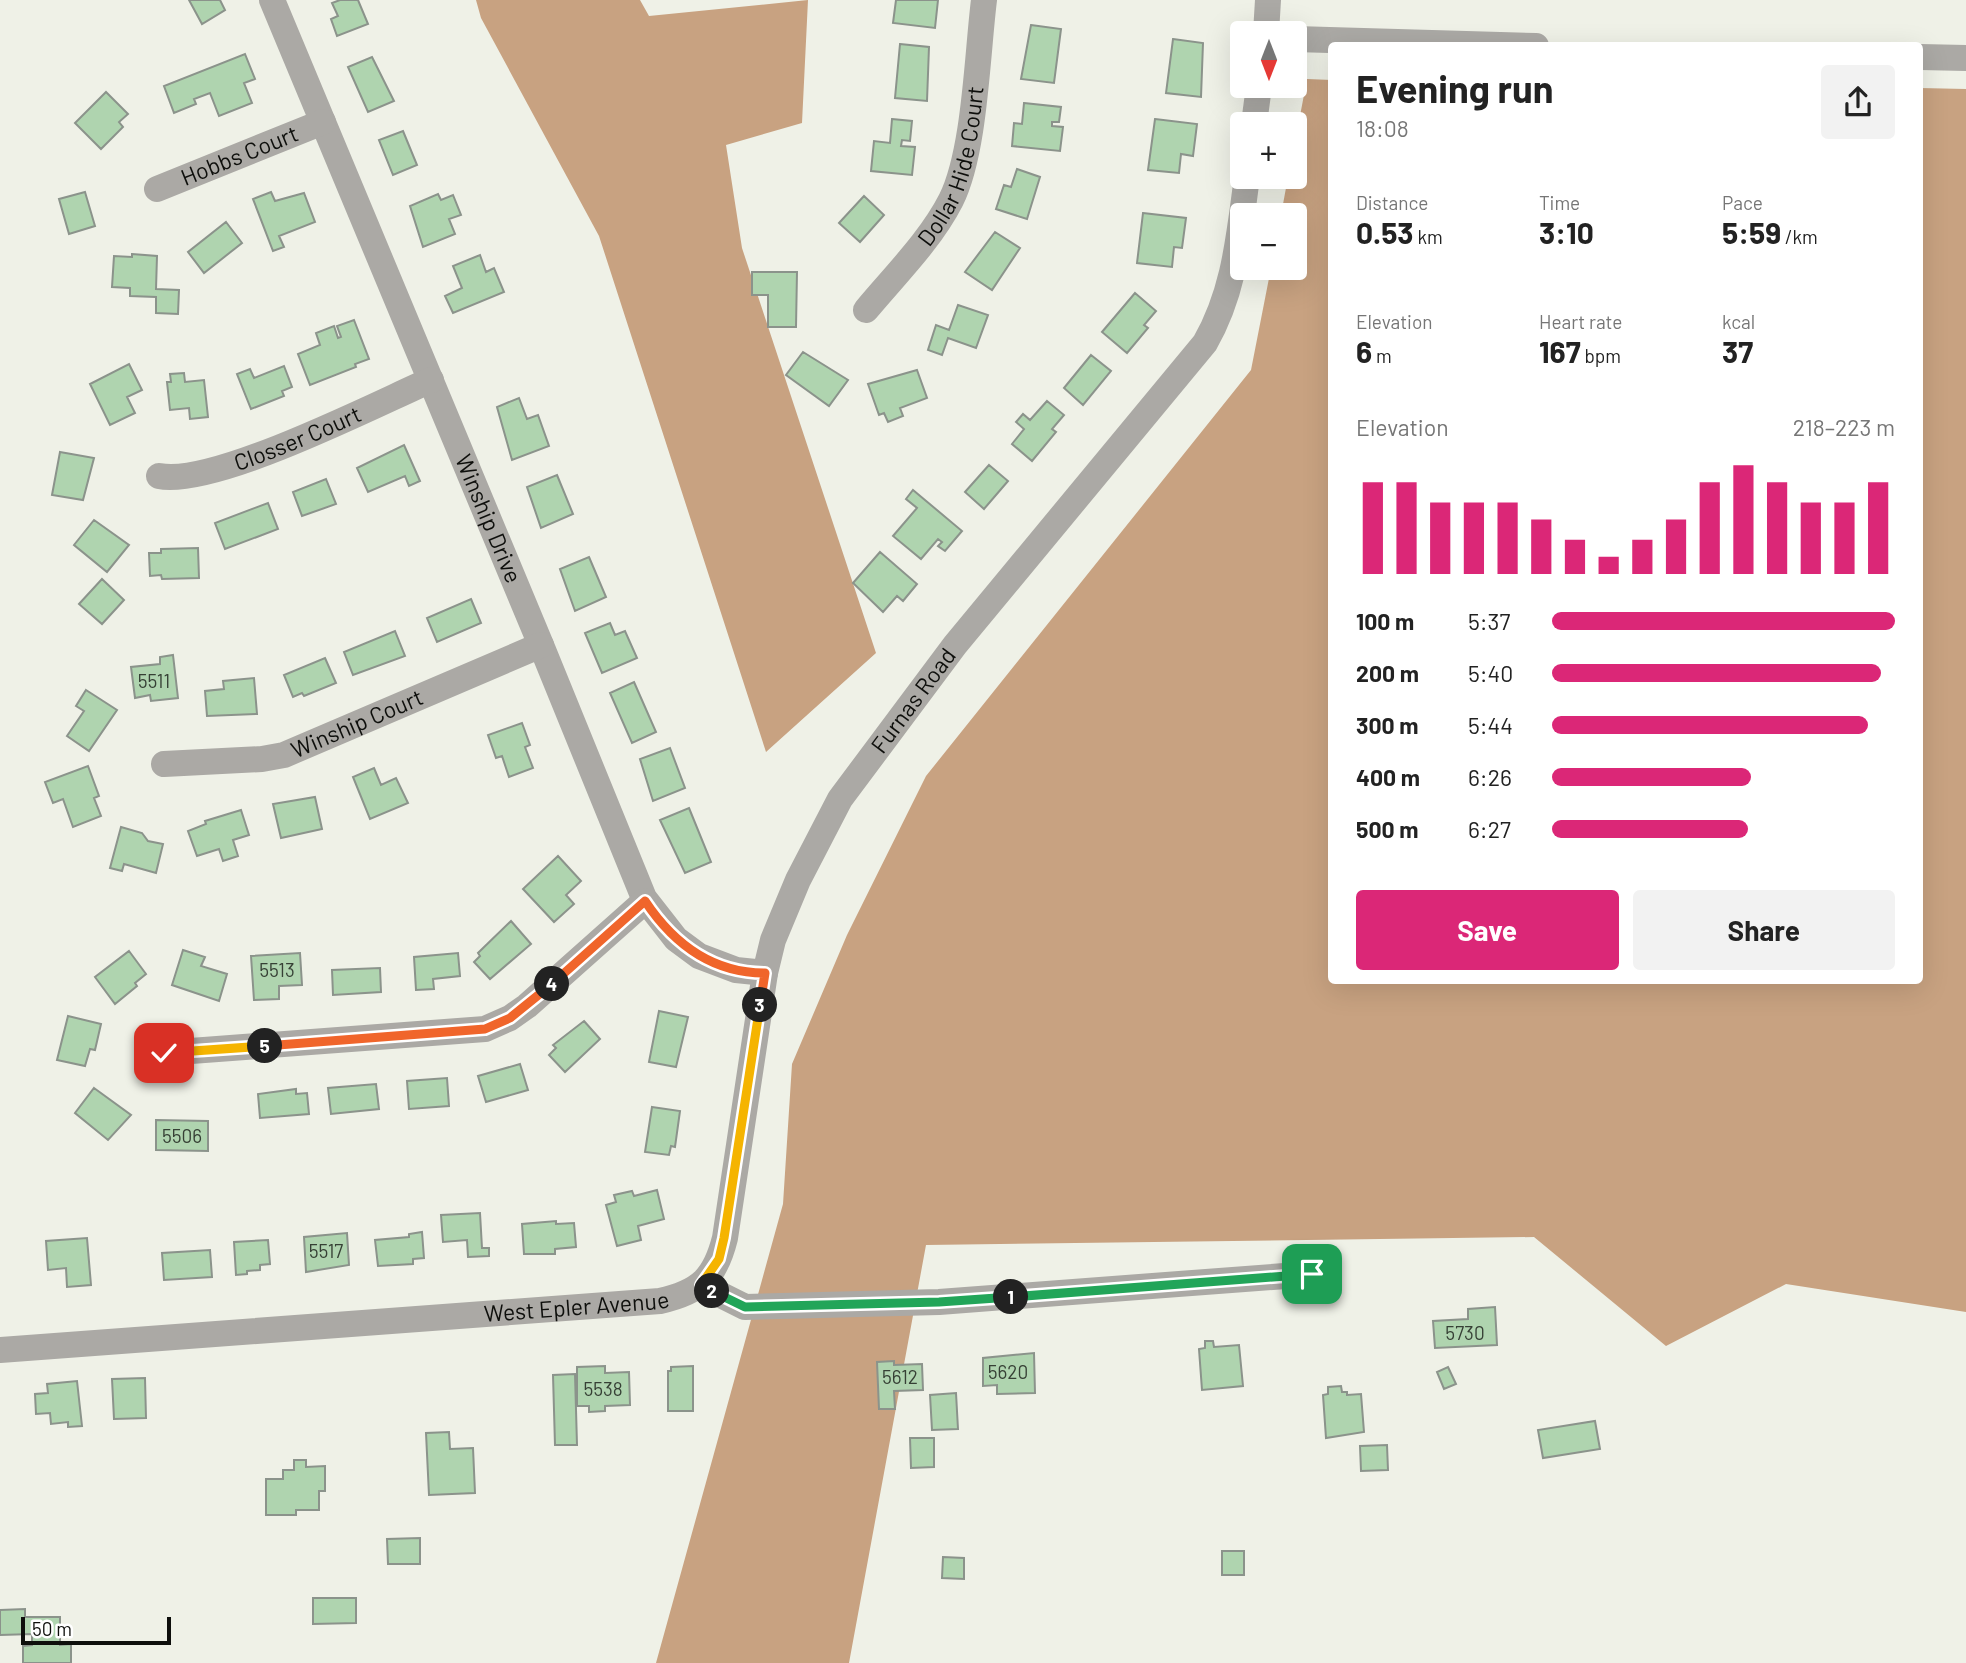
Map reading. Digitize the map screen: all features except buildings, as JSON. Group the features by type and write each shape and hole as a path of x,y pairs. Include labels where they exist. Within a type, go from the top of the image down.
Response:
{"street":[{"name":"Winship Drive","path":"272,0 645,901 676,939 699,956 736,970 765,973"},
{"name":"Dollar Hide Court","path":"866,310 938,223 955,190 966,153 984,0"},
{"path":"1267,21 1268,0"},
{"path":"1307,38 1416,42"},
{"path":"1923,57 1966,58"},
{"name":"Hobbs Court","path":"157,189 323,122"},
{"name":"Furnas Road","path":"701,1285 719,1259 765,973 773,940 798,880 840,799 955,645 1205,343 1219,317 1232,281 1245,189"},
{"name":"Closser Court","path":"159,476 190,475 251,458 431,380"},
{"name":"Winship Court","path":"164,764 262,759 284,755 541,645"},
{"path":"164,1053 485,1029 510,1018 527,1006 645,901"},
{"name":"West Epler Avenue","path":"0,1350 87,1341 660,1301 685,1295 701,1285 745,1307 939,1302 1312,1274"}],"shaded area":[{"path":"476,0 640,0 649,16 808,0 802,123 726,145 742,248 876,653 766,752 599,236 481,18"},
{"path":"1307,79 1328,80 1328,984 1923,984 1923,88 1966,89 1966,1312 1786,1284 1666,1346 1534,1237 926,1245 849,1663 656,1663 783,1204 792,1064 847,935 926,776 1251,370 1269,280 1307,280 1307,203 1283,203 1286,189 1307,189 1307,112 1301,112 1303,98 1307,98"}],"route":[{"path":"164,1053 485,1029 510,1018 527,1006 645,901 656,918 676,939 699,956 736,970 765,973 724,1238 719,1259 701,1285 745,1307 939,1302 1312,1274"}]}
